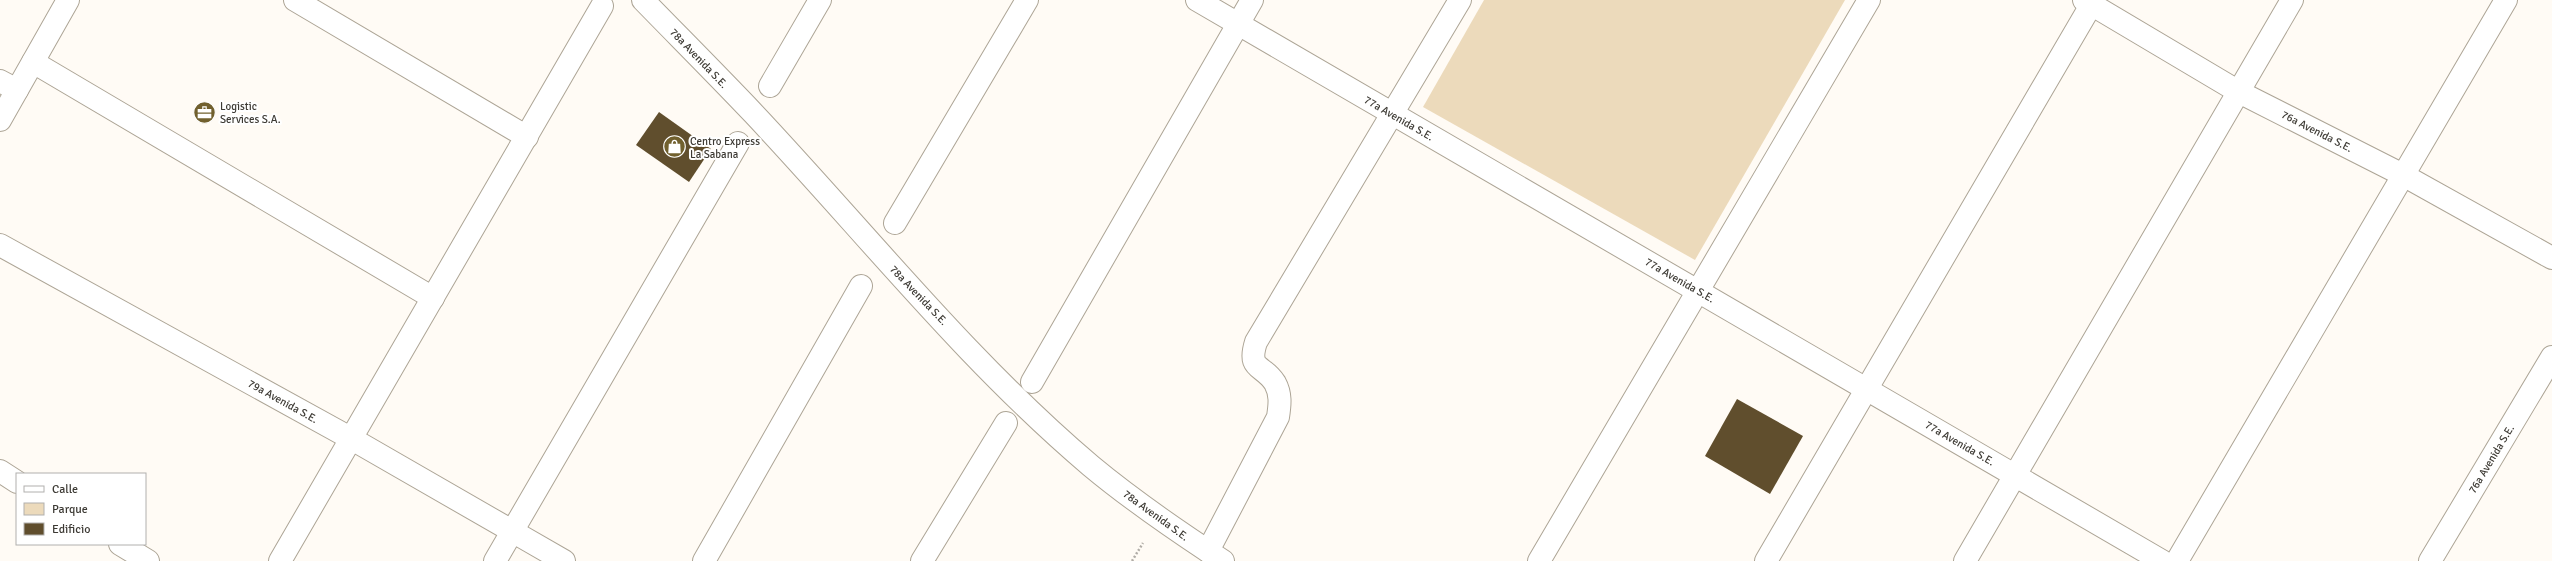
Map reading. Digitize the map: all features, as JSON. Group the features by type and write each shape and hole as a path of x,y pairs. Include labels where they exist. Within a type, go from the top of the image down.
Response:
{"street":[{"path":"0,120 8,86 33,62 68,0"},
{"path":"295,0 528,136"},
{"name":"78a Avenida S.E.","path":"643,0 754,114 879,253 1020,402 1091,466 1158,518 1215,556"},
{"path":"770,86 820,0"},
{"path":"895,223 1027,0"},
{"name":"77a Avenida S.E.","path":"1197,0 2162,561"},
{"path":"1032,382 1252,0"},
{"path":"1215,556 1278,417 1281,400 1274,382 1256,367 1252,355 1256,342 1460,0"},
{"path":"1539,561 1868,0"},
{"path":"1965,561 2016,476 2292,0"},
{"path":"2177,561 2506,0"},
{"path":"1766,561 2090,2"},
{"name":"76a Avenida S.E.","path":"2090,2 2239,92 2403,175 2552,258"},
{"path":"280,561 528,136 602,6"},
{"path":"33,62 434,298"},
{"path":"495,561 738,143"},
{"name":"79a Avenida S.E.","path":"0,245 352,439 564,561"},
{"path":"704,561 861,286"},
{"name":"76a Avenida S.E.","path":"2430,561 2552,357"},
{"path":"922,561 1006,424"},
{"path":"0,471 16,481"},
{"path":"122,545 148,561"}],"green space":[{"path":"1484,0 1845,0 1695,260 1423,107"}],"building":[{"name":"Centro Express La Sabana","path":"659,112 711,149 689,182 636,145"},
{"path":"1737,399 1803,436 1770,494 1705,456"}],"place":[{"name":"Logistic Services S.A.","path":"205,112"},
{"name":"Centro Express La Sabana","path":"674,147"}]}
